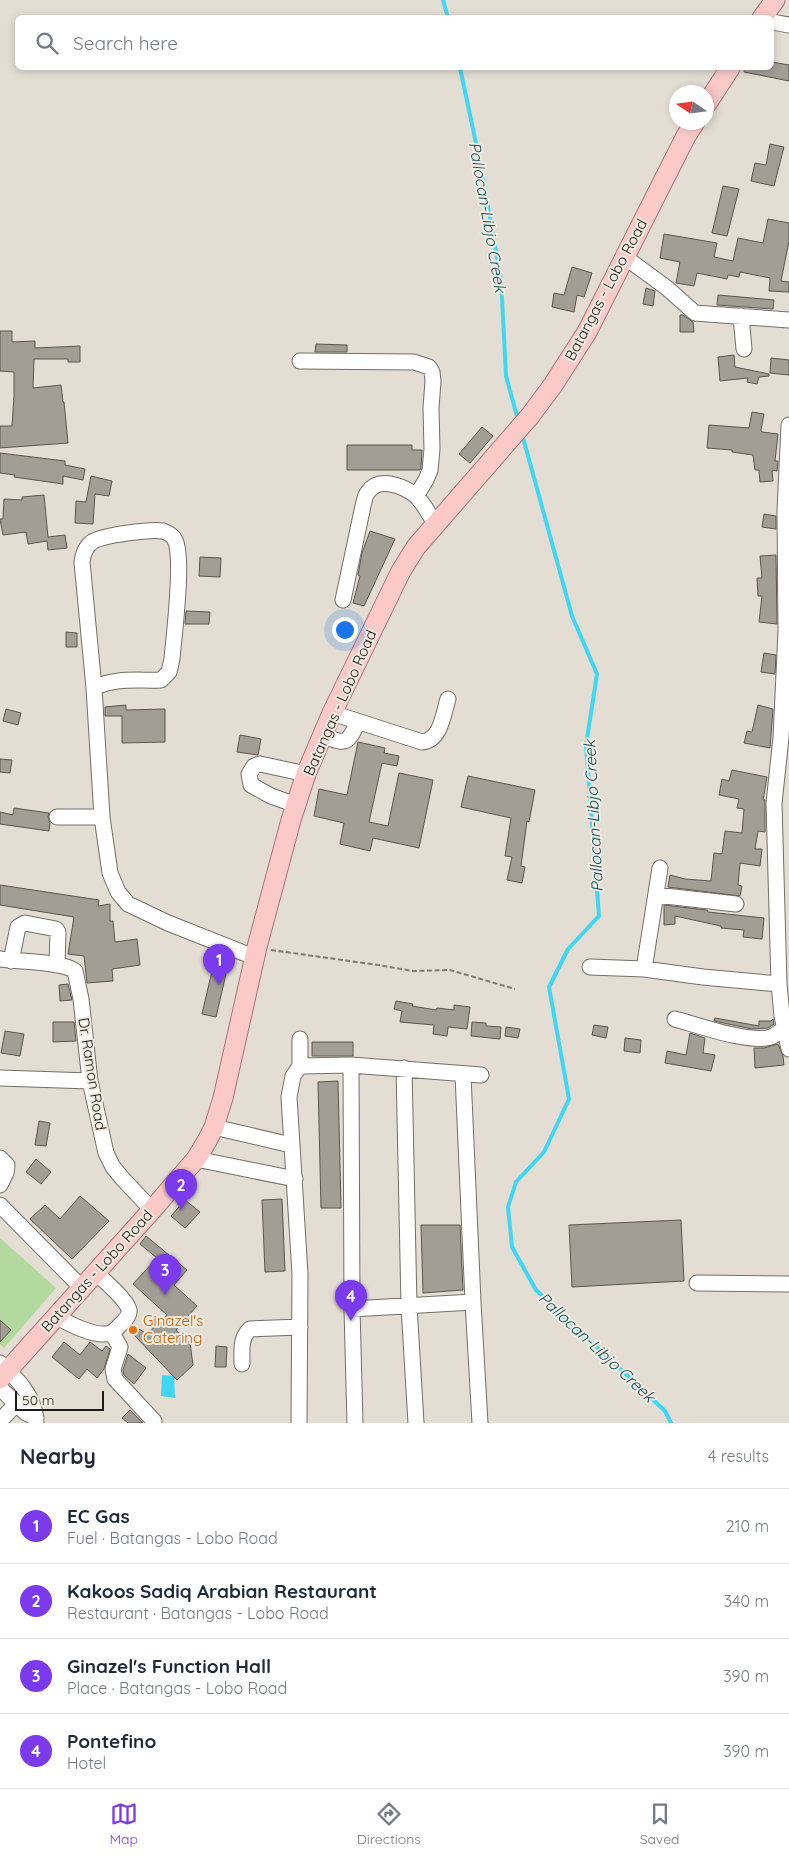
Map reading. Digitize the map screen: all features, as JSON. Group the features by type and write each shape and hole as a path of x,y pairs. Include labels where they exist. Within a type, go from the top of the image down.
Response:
{"main road":[{"path":"764,15 774,0"},
{"path":"714,93 729,70"},
{"name":"Batangas - Lobo Road","path":"3,1370 56,1316 152,1210 196,1159 207,1141 214,1127 223,1098 256,952 296,805 321,736 401,572 416,547 530,416 553,385 587,332 690,130"}],"street":[{"path":"774,22 789,25"},
{"path":"626,258 660,282 696,313 789,320"},
{"path":"741,316 744,349"},
{"path":"300,361 414,362 429,367 432,372 433,381 430,470 416,496"},
{"path":"789,425 785,648 781,738 774,803 779,984 789,1050"},
{"path":"343,600 362,506 368,492 374,486 396,485 416,496 436,524"},
{"path":"94,688 104,682 117,680 161,680 169,672 172,659 179,567 178,548 171,534 139,531 92,541 86,547 82,562 94,688 102,817 110,872 118,892 128,904 196,935 256,952"},
{"path":"332,713 422,742 428,742 437,735 448,699"},
{"path":"321,736 342,742 346,741 351,737 358,722"},
{"path":"296,805 271,796 251,785 249,780 250,774 254,766 260,764 306,774"},
{"path":"57,817 102,817"},
{"path":"644,969 660,868"},
{"path":"656,895 736,904"},
{"path":"25,923 56,929 58,932 57,965 6,960 18,927 25,923"},
{"name":"Dr. Ramon Road","path":"57,965 71,968 77,975 90,1080 106,1152 113,1167 152,1210"},
{"path":"590,967 644,969 779,984"},
{"path":"675,1019 712,1030 755,1039 771,1037 785,1028"},
{"path":"299,1423 300,1274 289,1097 293,1076 300,1066 300,1039"},
{"path":"300,1066 351,1065 481,1076"},
{"path":"351,1065 352,1309 355,1423"},
{"path":"404,1068 409,1306 416,1423"},
{"path":"463,1075 480,1423"},
{"path":"0,1078 90,1080"},
{"path":"214,1127 291,1146"},
{"path":"0,1158 7,1165 6,1173 0,1185"},
{"path":"196,1159 294,1179"},
{"path":"0,1205 82,1288"},
{"path":"56,1316 74,1328 104,1334 112,1333 127,1318 129,1310 110,1285 95,1273"},
{"path":"697,1283 789,1284"},
{"path":"352,1309 473,1302"},
{"path":"242,1364 242,1343 246,1332 250,1329 300,1327"},
{"path":"112,1333 120,1347 113,1369 116,1379 154,1421"},
{"path":"3,1370 32,1401 36,1421"},
{"path":"0,1388 36,1421"},
{"path":"0,1421 17,1403"}],"path":[{"path":"256,952 378,964 413,972 450,970 515,989"}],"green space":[{"path":"0,1238 56,1288 4,1348 0,1344"}],"water":[{"path":"162,1375 174,1376 175,1398 161,1396"}],"building":[{"path":"774,62 789,65 789,81 744,72 744,70 774,70"},
{"path":"770,144 784,147 774,186 751,181 755,163 766,165"},
{"path":"723,186 739,189 727,236 712,233"},
{"path":"768,219 789,223 789,241 781,281 789,282 789,292 769,291 770,278 740,272 739,277 728,275 727,279 697,273 694,286 676,283 680,262 660,258 664,234 717,243 714,257 733,261 738,238 763,243"},
{"path":"572,267 592,273 584,297 577,295 574,312 552,307 554,293 564,295"},
{"path":"646,288 655,291 653,306 643,304"},
{"path":"718,295 774,300 773,309 717,305"},
{"path":"680,315 693,322 694,332 680,332"},
{"path":"0,331 12,331 12,342 35,341 35,348 80,346 80,362 68,362 68,359 34,359 33,388 61,385 68,443 0,448 0,426 12,426 14,372 0,371"},
{"path":"316,344 347,345 347,352 315,352"},
{"path":"734,355 735,367 769,374 769,376 759,377 757,384 747,382 748,378 720,381 718,357"},
{"path":"771,358 789,360 789,375 770,373"},
{"path":"752,412 764,414 762,432 778,434 775,461 778,461 777,471 772,470 773,481 760,482 759,470 755,470 753,455 732,452 732,450 707,448 709,425 749,428"},
{"path":"482,427 493,436 470,463 459,454"},
{"path":"347,445 412,445 412,450 422,450 421,468 420,470 347,470"},
{"path":"0,453 65,461 65,465 85,469 83,480 63,476 63,484 14,477 15,475 0,473"},
{"path":"91,476 112,481 109,496 95,494 93,524 75,523 76,501 86,502"},
{"path":"44,495 48,537 65,535 67,548 48,550 47,541 28,544 26,532 3,535 0,519 3,519 4,499 22,500 22,497"},
{"path":"764,514 776,516 776,529 762,527"},
{"path":"370,531 395,539 364,606 353,603 360,576 358,575 362,553"},
{"path":"776,555 777,624 759,622 762,596 758,596 757,578 762,578 760,556"},
{"path":"200,557 221,558 220,577 199,576"},
{"path":"186,611 210,612 209,624 185,624"},
{"path":"66,632 77,633 77,647 66,647"},
{"path":"764,653 776,655 775,674 761,672"},
{"path":"126,705 126,710 165,709 165,742 122,743 122,716 105,716 105,707"},
{"path":"758,705 773,709 770,748 744,743 747,731 752,732"},
{"path":"6,709 21,713 18,725 3,721"},
{"path":"240,735 261,739 258,755 237,752"},
{"path":"358,742 385,748 384,753 399,756 397,766 382,763 369,822 388,826 399,773 433,780 419,848 373,838 370,851 340,844 344,823 314,816 319,789 347,795"},
{"path":"0,759 12,760 10,773 0,772"},
{"path":"732,770 767,777 763,800 765,800 765,832 758,831 755,849 762,849 760,866 740,863 738,885 742,886 740,896 668,887 670,875 685,879 711,881 714,853 722,854 725,831 742,833 744,809 737,808 739,799 719,795 722,779 729,781"},
{"path":"468,776 535,790 529,822 527,821 521,866 525,867 522,883 507,880 512,857 505,856 511,818 461,807"},
{"path":"14,808 49,813 49,831 0,824 0,812 13,815"},
{"path":"0,885 99,900 98,906 110,904 110,921 113,921 115,942 137,939 140,965 112,969 113,981 87,983 84,956 68,954 74,917 0,905"},
{"path":"664,905 764,918 762,939 743,937 744,930 721,928 721,926 675,916 675,924 664,925"},
{"path":"212,971 226,974 216,1017 202,1014"},
{"path":"68,984 72,1000 60,1001 59,985"},
{"path":"396,1001 436,1010 437,1008 454,1010 454,1005 470,1007 467,1029 448,1027 447,1036 433,1034 434,1025 400,1022 402,1011 394,1009"},
{"path":"715,1018 759,1026 759,1021 771,1021 773,1019 774,1024 768,1028 752,1029 714,1021"},
{"path":"53,1022 74,1022 76,1041 53,1042"},
{"path":"472,1022 486,1023 486,1026 501,1027 500,1039 471,1036"},
{"path":"594,1025 608,1027 606,1038 592,1035"},
{"path":"506,1027 520,1029 518,1038 505,1036"},
{"path":"5,1031 24,1034 20,1056 1,1053"},
{"path":"690,1033 705,1038 703,1053 715,1055 711,1071 665,1063 667,1051 686,1055"},
{"path":"625,1038 641,1040 640,1053 624,1051"},
{"path":"312,1042 353,1042 353,1056 312,1056"},
{"path":"778,1044 783,1056 784,1065 755,1068 754,1048 764,1048"},
{"path":"338,1081 341,1208 321,1208 318,1082"},
{"path":"39,1121 50,1123 46,1146 35,1145"},
{"path":"36,1159 51,1172 41,1184 26,1172"},
{"path":"80,1196 109,1221 72,1259 30,1219 45,1205 60,1219"},
{"path":"282,1199 285,1271 265,1272 262,1200"},
{"path":"185,1200 200,1212 185,1228 171,1216"},
{"path":"681,1220 684,1281 572,1287 569,1225"},
{"path":"421,1225 460,1225 463,1290 423,1293"},
{"path":"146,1236 187,1270 174,1285 197,1306 176,1330 190,1343 193,1365 177,1380 134,1335 139,1329 147,1334 167,1315 133,1284 157,1258 140,1244"},
{"path":"0,1320 11,1330 0,1342"},
{"path":"64,1342 80,1355 90,1342 102,1351 106,1346 110,1349 104,1369 97,1378 87,1369 79,1379 52,1357"},
{"path":"216,1346 227,1347 226,1367 215,1367"},
{"path":"128,1354 146,1368 134,1384 124,1375 123,1370"},
{"path":"130,1410 143,1423 128,1423 122,1418"}],"waterway":[{"name":"Pallocan-Libjo Creek","path":"443,0 447,15"},
{"name":"Pallocan-Libjo Creek","path":"460,70 480,162 501,279 506,376 518,420"},
{"name":"Pallocan-Libjo Creek","path":"522,434 572,616 597,674 586,745 599,916 568,949 549,987 569,1099 544,1152 516,1182 508,1207 512,1247 536,1290 665,1411 671,1423"}],"place":[{"name":"EC Gas","path":"219,985"},
{"name":"Kakoos Sadiq Arabian Restaurant","path":"181,1210"},
{"name":"Ginazel's Function Hall","path":"165,1295"},
{"name":"Pontefino","path":"351,1321"},
{"name":"Ginazel's Catering","path":"133,1330"}]}
